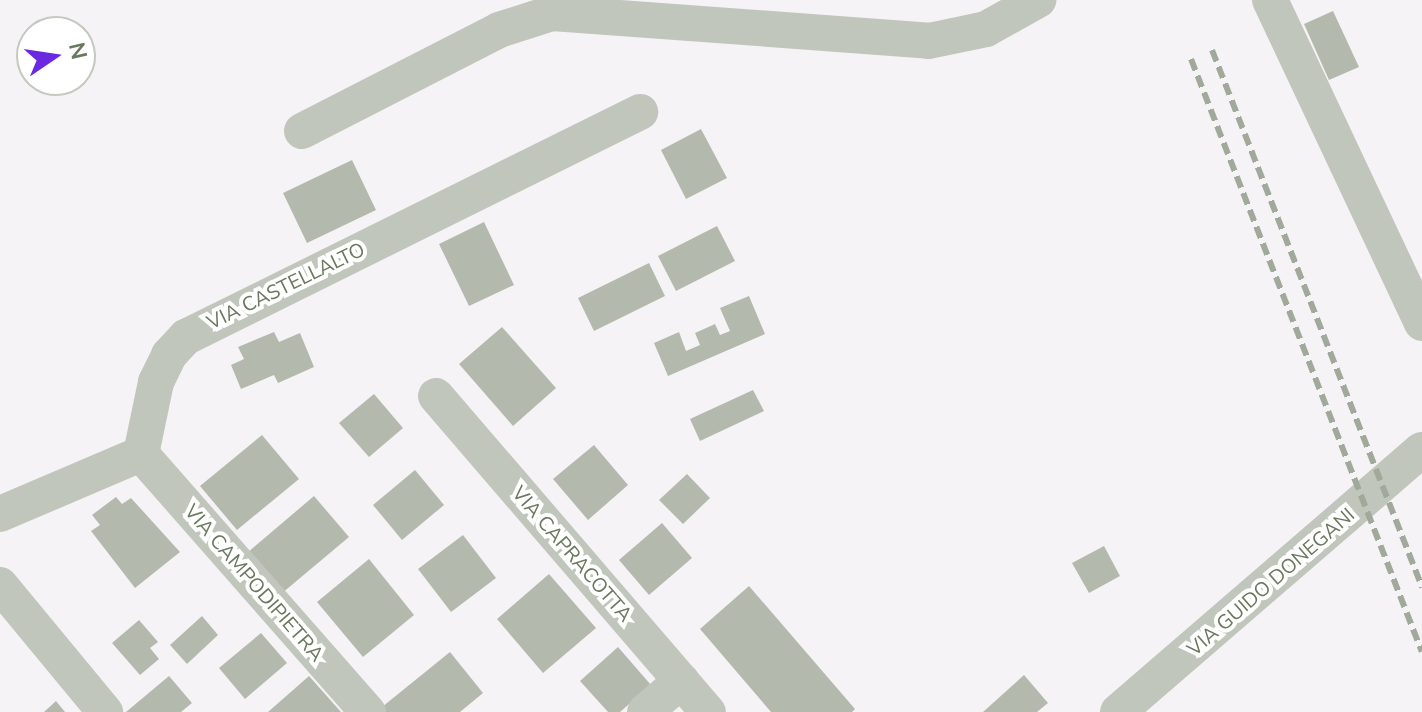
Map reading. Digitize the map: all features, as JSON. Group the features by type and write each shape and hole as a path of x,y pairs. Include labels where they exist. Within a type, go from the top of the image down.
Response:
{"street":[{"path":"302,131 499,30 552,13 929,41 986,29 1038,0"},
{"path":"1270,0 1422,323"},
{"name":"VIA CASTELLALTO","path":"141,454 156,382 169,355 186,337 640,112"},
{"name":"VIA CAPRACOTTA","path":"436,396 708,712"},
{"name":"VIA GUIDO DONEGANI","path":"1118,712 1294,564 1422,450"},
{"path":"0,514 141,454"},
{"name":"VIA CAMPODIPIETRA","path":"141,454 368,712"},
{"path":"0,585 105,712"},
{"path":"645,712 681,681"}],"building":[{"path":"1333,11 1359,67 1329,80 1304,24"},
{"path":"701,129 727,178 686,199 661,150"},
{"path":"352,160 376,210 307,243 283,193"},
{"path":"484,222 514,285 469,306 439,244"},
{"path":"717,226 735,261 676,291 658,256"},
{"path":"649,263 665,296 594,331 578,298"},
{"path":"749,296 765,334 668,376 654,343 679,332 686,351 700,345 695,333 715,324 720,335 730,331 720,308"},
{"path":"502,327 556,388 513,426 459,364"},
{"path":"274,332 279,342 300,333 314,367 278,383 274,375 241,389 231,365 244,359 238,347"},
{"path":"753,390 764,411 700,441 690,419"},
{"path":"374,394 403,428 369,457 339,423"},
{"path":"262,435 299,479 237,530 200,486"},
{"path":"594,445 628,485 588,520 553,479"},
{"path":"415,470 444,505 402,540 373,505"},
{"path":"687,474 710,498 683,524 659,500"},
{"path":"314,496 349,537 281,594 247,553"},
{"path":"116,497 122,504 131,498 180,552 135,588 91,531 100,525 92,515"},
{"path":"662,523 692,558 649,595 619,560"},
{"path":"463,535 496,578 451,612 418,569"},
{"path":"1104,546 1120,576 1089,593 1072,563"},
{"path":"369,559 414,615 363,657 317,602"},
{"path":"549,574 596,628 543,673 497,619"},
{"path":"749,586 855,709 852,712 771,712 700,629"},
{"path":"202,616 218,635 187,664 170,645"},
{"path":"139,620 158,642 150,648 159,659 140,675 112,643"},
{"path":"261,633 287,663 245,699 219,668"},
{"path":"618,647 651,685 620,712 608,712 580,681"},
{"path":"450,652 483,693 460,712 385,712 382,707"},
{"path":"1024,675 1048,703 1037,712 983,712"},
{"path":"169,676 192,703 181,712 126,712"},
{"path":"309,676 341,712 268,712"},
{"path":"56,701 65,712 44,712"}],"railway":[{"path":"1212,50 1422,587"},
{"path":"1191,59 1422,652"}]}
